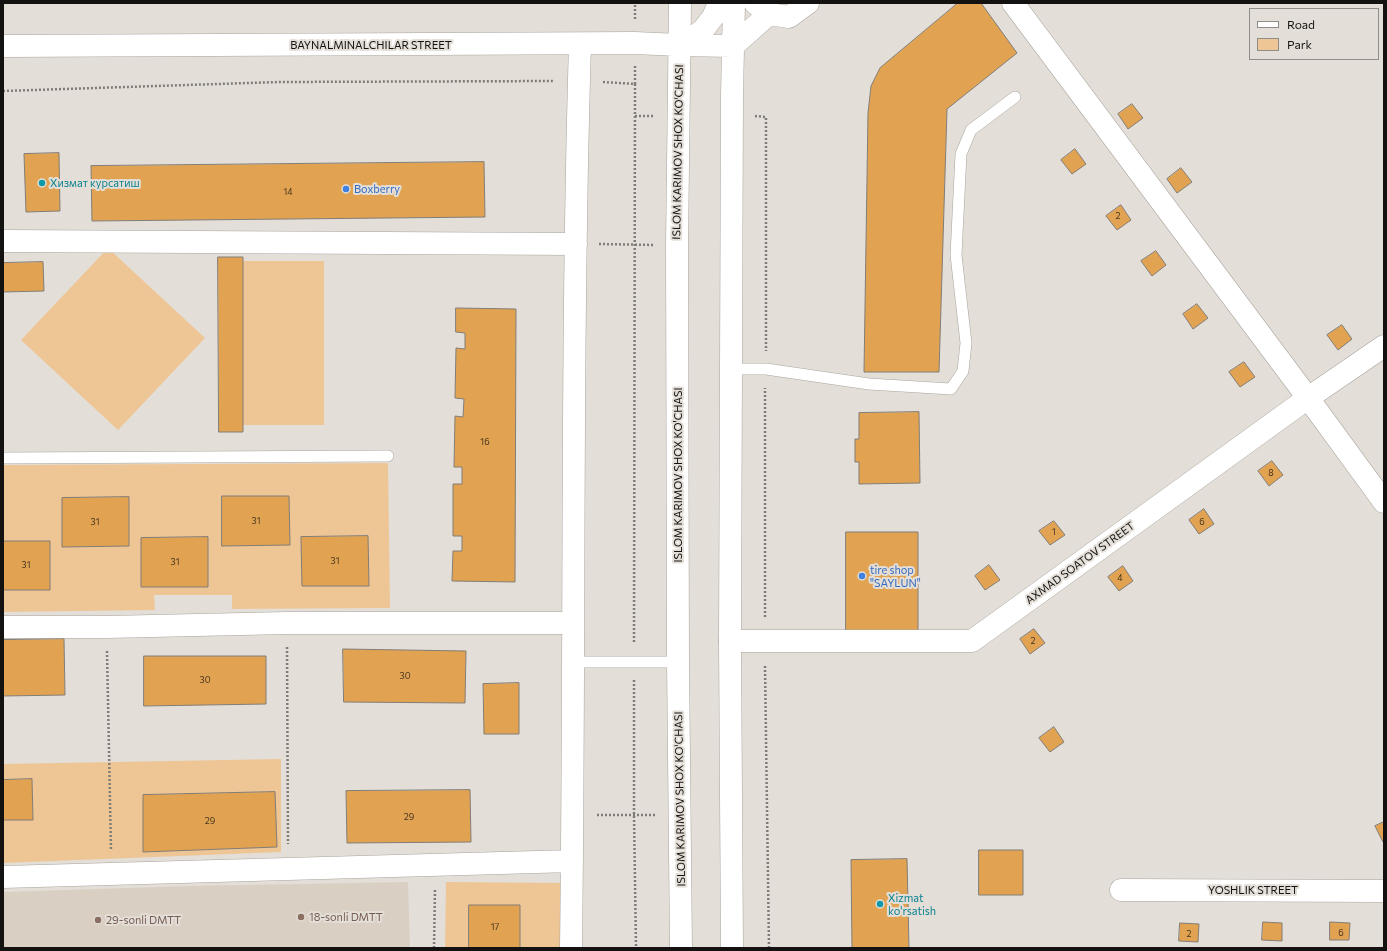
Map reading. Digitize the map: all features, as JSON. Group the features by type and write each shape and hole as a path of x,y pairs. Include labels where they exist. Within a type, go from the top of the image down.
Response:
{"street":[{"name":"ISLOM KARIMOV SHOX KO'CHASI","path":"680,3 677,244 678,662 681,948"},
{"path":"680,45 703,30 713,17 719,3"},
{"path":"732,948 730,641 734,3"},
{"path":"733,46 762,9 789,17 808,3"},
{"path":"1013,3 1384,502"},
{"name":"BAYNALMINALCHILAR STREET","path":"3,46 635,43 733,46"},
{"path":"571,948 573,815 572,623 578,81 580,44"},
{"path":"3,241 576,244"},
{"name":"AXMAD SOATOV STREET","path":"730,641 972,641 1308,398 1384,346"},
{"path":"3,627 107,627 287,623 572,623"},
{"path":"3,876 572,861"},
{"name":"YOSHLIK STREET","path":"1121,890 1384,891"}],"lane":[{"path":"731,369 766,369 869,384 951,389 963,370 966,343 956,255 961,154 971,130 1015,97"},
{"path":"3,458 388,456"},
{"path":"573,662 678,662"}],"path":[{"path":"3,91 279,82 578,81 635,84 634,816 636,948"},
{"path":"766,117 765,640 769,948"},
{"path":"576,244 677,244"},
{"path":"287,623 288,868"},
{"path":"107,627 111,874"},
{"path":"573,815 679,816"},
{"path":"434,948 436,865"}],"shaded area":[{"path":"408,882 410,948 3,948 3,892 191,886"}],"green space":[{"path":"108,248 205,338 118,430 21,340"},
{"path":"243,261 324,261 324,425 243,425"},
{"path":"388,463 390,608 232,609 232,595 154,595 155,610 3,612 3,465"},
{"path":"281,759 281,852 3,863 3,764"},
{"path":"446,882 562,883 562,948 445,948"}],"building":[{"path":"958,3 981,3 1017,53 947,109 939,372 864,372 868,113 871,86 880,68"},
{"path":"1132,104 1143,118 1128,129 1118,114"},
{"path":"1075,149 1086,164 1072,174 1061,160"},
{"name":"Хизмат курсатиш","path":"59,153 60,211 26,212 24,154"},
{"path":"484,162 485,217 92,221 91,166"},
{"path":"1181,168 1192,182 1177,193 1167,179"},
{"path":"1121,205 1131,220 1117,230 1106,216"},
{"path":"1156,251 1166,265 1152,276 1141,261"},
{"path":"218,257 243,257 243,432 219,432"},
{"path":"43,262 44,291 3,292 3,263"},
{"path":"1197,304 1208,318 1193,329 1183,314"},
{"path":"456,308 516,309 515,582 452,581 453,551 462,551 462,536 453,536 453,484 462,484 462,467 454,467 455,416 463,417 464,399 455,398 456,348 465,349 465,333 456,332"},
{"path":"1342,325 1352,339 1338,350 1327,335"},
{"path":"1244,362 1255,377 1240,387 1229,372"},
{"path":"919,412 920,483 859,484 859,462 855,462 855,439 859,439 859,413"},
{"path":"1272,461 1283,475 1269,486 1258,471"},
{"path":"222,496 289,496 290,545 222,546"},
{"path":"129,497 129,546 62,547 62,498"},
{"path":"1204,509 1214,524 1199,534 1189,520"},
{"path":"1054,521 1065,535 1050,545 1039,531"},
{"path":"846,532 918,532 918,635 846,635"},
{"path":"368,536 369,586 302,586 301,537"},
{"path":"208,537 208,587 141,587 141,538"},
{"path":"3,541 50,541 50,590 3,590"},
{"path":"989,565 1000,580 985,590 975,576"},
{"path":"1123,566 1133,581 1119,591 1108,577"},
{"path":"1034,629 1045,643 1030,654 1020,639"},
{"path":"64,639 65,695 3,696 3,640"},
{"path":"343,649 466,651 465,703 344,702"},
{"path":"144,656 266,656 266,704 144,706"},
{"path":"519,683 519,734 484,734 483,684"},
{"path":"1054,727 1064,742 1050,752 1039,738"},
{"path":"32,779 33,820 3,820 3,780"},
{"path":"470,790 471,842 347,843 346,791"},
{"path":"275,792 277,847 143,852 143,795"},
{"path":"1384,822 1384,842 1383,842 1375,826"},
{"path":"979,850 1023,850 1023,895 979,895"},
{"name":"Xizmat ko'rsatish","path":"907,859 909,948 852,948 851,860"},
{"path":"469,905 520,905 520,948 469,948"},
{"path":"1263,922 1282,923 1282,941 1262,940"},
{"path":"1330,922 1350,923 1349,940 1330,940"},
{"path":"1180,923 1199,924 1198,942 1179,941"}],"place":[{"name":"Хизмат курсатиш","path":"42,183"},
{"name":"Boxberry","path":"346,189"},
{"name":"tire shop \"SAYLUN\"","path":"862,576"},
{"name":"Xizmat ko'rsatish","path":"880,904"},
{"name":"18-sonli DMTT","path":"301,917"},
{"name":"29-sonli DMTT","path":"98,920"}]}
